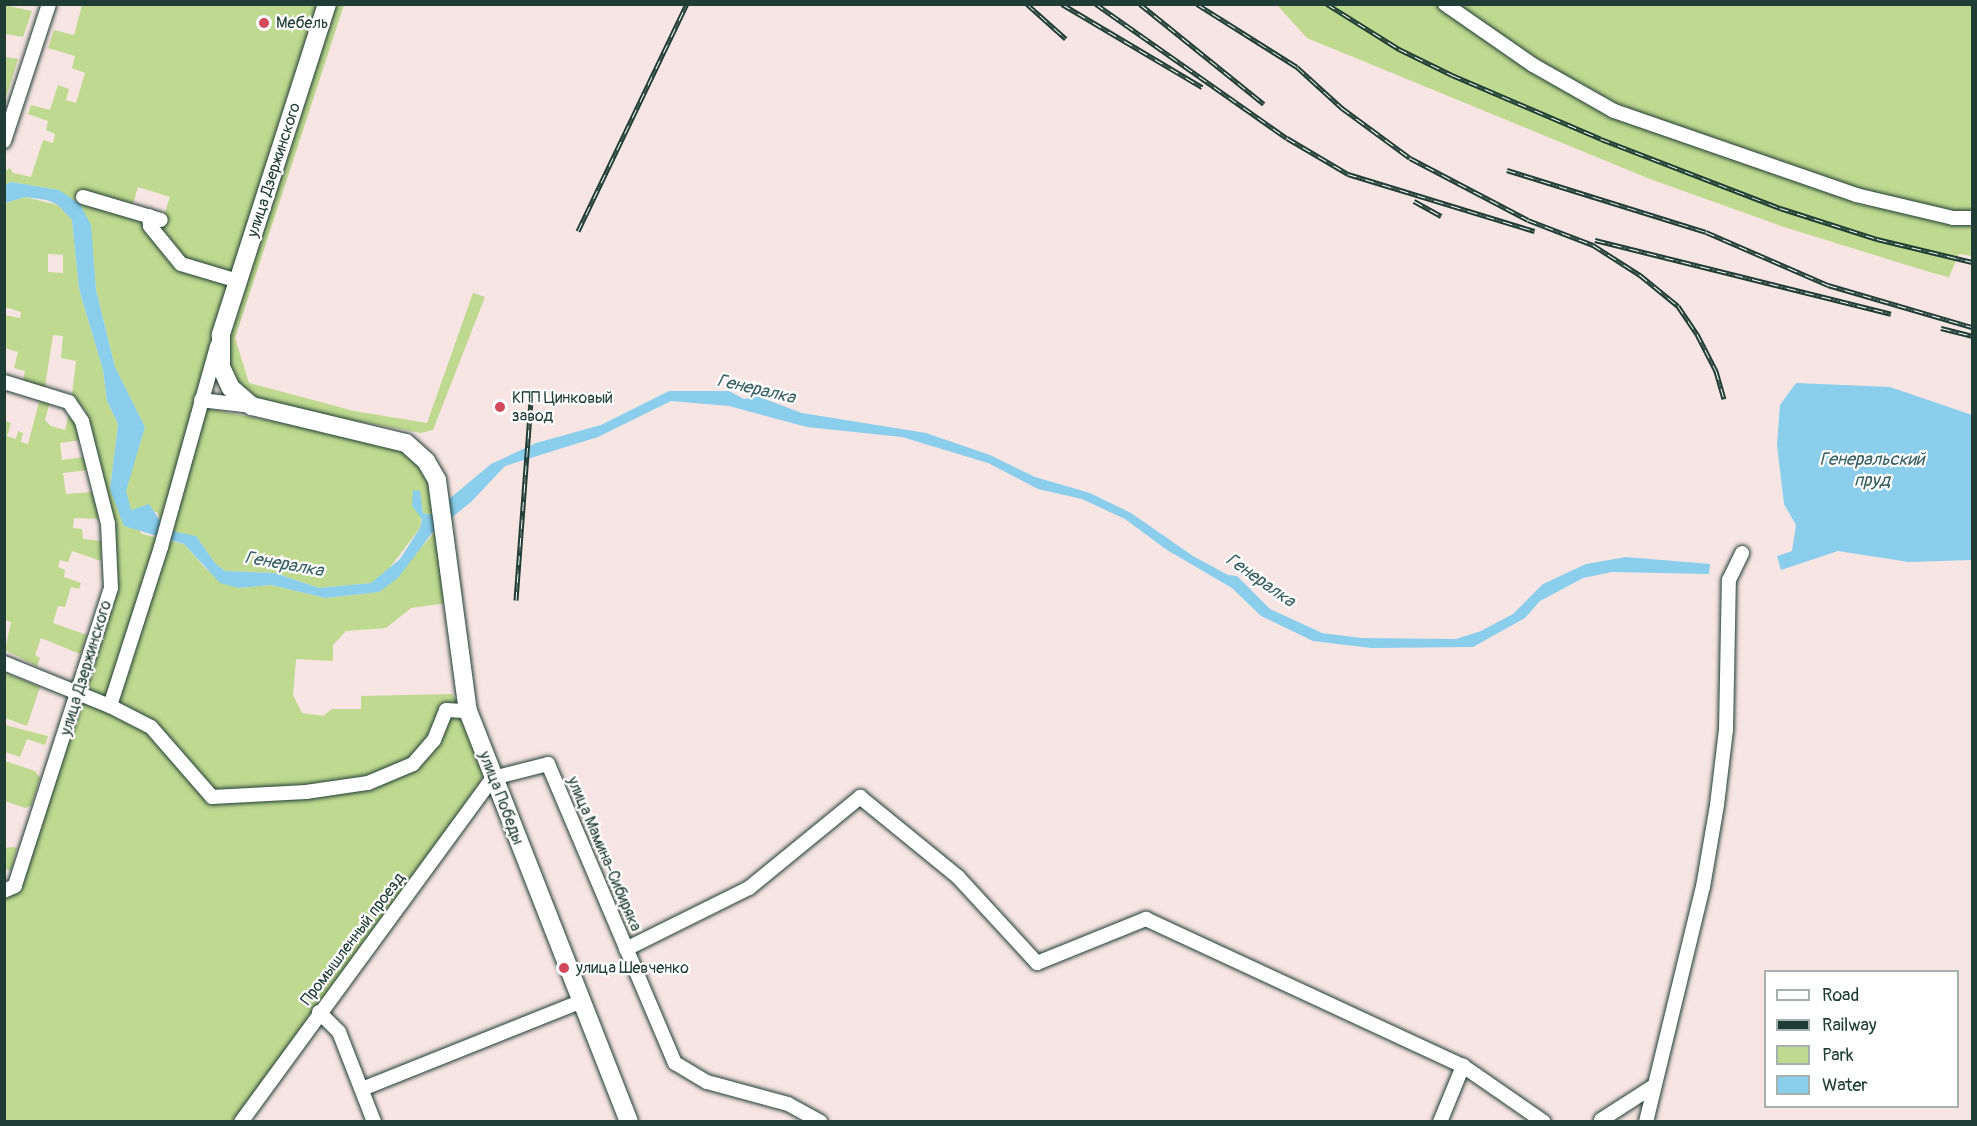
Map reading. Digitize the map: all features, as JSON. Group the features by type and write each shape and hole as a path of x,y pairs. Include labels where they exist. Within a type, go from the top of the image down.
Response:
{"main road":[{"name":"улица Дзержинского","path":"252,406 231,388 222,367 221,335 327,4"},
{"name":"улица Победы","path":"252,406 406,443 426,461 441,494 468,711 629,1122"}],"street":[{"path":"4,141 14,102 28,72 49,4"},
{"path":"1445,4 1533,65 1614,111 1856,195 1953,218 1972,218"},
{"path":"82,197 155,218 150,226 181,264 238,281"},
{"path":"110,706 169,517 221,335"},
{"name":"улица Дзержинского","path":"4,382 69,402 82,421 108,524 111,588 15,886 4,891"},
{"path":"201,400 252,406"},
{"path":"1646,1122 1703,887 1717,805 1726,730 1729,580 1742,553"},
{"path":"4,663 110,706 151,728 212,797 237,798 368,783 413,764 434,740 446,710 468,711"},
{"name":"улица Мамина-Сибиряка","path":"494,778 548,764 675,1063 707,1082 788,1104 820,1122"},
{"name":"Промышленный проезд","path":"241,1122 319,1012 494,778"},
{"path":"626,949 749,888 860,797 958,877 1037,963 1146,919 1463,1066 1544,1122"},
{"path":"362,1089 582,1001"},
{"path":"319,1012 339,1032 374,1122"},
{"path":"1440,1122 1463,1066"},
{"path":"1599,1121 1654,1086"}],"green space":[{"path":"4,5 32,11 23,37 5,34"},
{"path":"82,5 320,5 192,406 377,441 403,449 419,461 429,479 437,511 430,515 423,513 423,505 420,528 382,578 371,583 319,588 275,573 225,571 215,563 196,536 176,533 161,522 157,512 131,510 125,491 145,427 115,367 96,290 90,225 59,190 11,182 5,185 5,171 10,168 13,173 31,177 43,140 53,143 55,134 46,130 48,121 28,114 31,105 50,110 58,85 69,89 66,100 76,103 85,73 72,68 75,56 48,48 54,30 74,35","holes":["138,187 170,197 160,228 80,203 85,190 133,204"]},
{"path":"334,5 344,5 235,338 249,383 354,411 427,423 473,293 485,297 433,430 421,433 267,404 253,397 234,379 227,363 226,345"},
{"path":"1277,5 1972,5 1972,256 1959,254 1949,277 1936,274 1784,227 1650,179 1307,38"},
{"path":"4,57 18,59 5,101"},
{"path":"25,197 58,205 72,220 79,289 103,370 107,401 118,424 110,489 142,534 184,544 206,569 239,588 271,585 326,598 379,592 439,528 447,603 411,608 386,628 346,631 333,645 333,661 296,659 293,695 302,713 323,716 332,709 361,709 361,696 452,694 463,710 483,772 478,788 236,1121 5,1121 5,897 116,589 112,524 86,411 72,395 76,361 61,358 63,336 53,335 45,387 23,381 25,371 14,368 18,352 5,348 4,315 20,318 21,312 5,307 5,203","holes":["48,254 63,255 63,273 48,272"]},
{"path":"40,398 50,402 45,420 51,426 65,430 69,414 77,423 81,440 60,443 62,460 84,457 88,470 63,473 66,494 92,492 101,519 74,518 73,528 82,529 83,539 101,541 101,561 72,551 68,562 60,560 58,567 65,570 64,577 81,583 79,589 71,587 65,607 58,606 53,623 87,635 80,654 41,638 35,655 40,658 37,666 5,650 11,622 5,620 5,421 11,423 7,436 16,439 18,431 23,433 21,442 28,444"},
{"path":"5,673 40,687 27,726 5,718"},
{"path":"5,725 48,736 45,745 27,739 20,757 5,752"},
{"path":"5,761 35,771 40,778 31,806 25,808 5,801"},
{"path":"5,848 17,848 11,870 5,869"}],"water":[{"name":"Генералка","path":"11,182 59,190 80,204 91,225 96,290 115,367 145,427 126,491 131,510 149,504 161,522 176,532 196,536 215,563 225,571 275,573 319,588 371,583 400,559 420,528 422,519 412,506 413,490 420,491 423,513 430,515 491,464 536,443 601,425 669,391 729,391 744,399 757,396 802,413 926,433 990,455 1035,477 1090,493 1131,513 1193,556 1228,575 1237,576 1270,609 1322,633 1361,638 1456,639 1481,631 1513,614 1543,584 1586,564 1626,557 1710,564 1709,574 1612,572 1583,578 1540,601 1525,618 1473,647 1371,648 1313,641 1261,616 1232,588 1167,550 1125,519 1082,499 1038,489 988,463 902,437 807,427 729,406 671,401 598,437 505,466 471,502 432,533 398,578 379,592 326,598 271,585 239,588 220,583 184,544 124,526 110,489 118,424 107,401 103,370 79,289 72,220 58,205 47,200 25,197 5,203 5,185"},
{"name":"Генеральский пруд","path":"1796,383 1890,387 1972,415 1972,560 1909,562 1838,551 1781,570 1777,556 1792,551 1796,525 1784,504 1777,445 1780,405"}],"railway":[{"path":"578,231 687,4"},
{"path":"1027,4 1066,39"},
{"path":"1062,4 1202,87"},
{"path":"1096,4 1287,138 1348,174 1535,231"},
{"path":"1140,4 1264,104"},
{"path":"1197,4 1297,67 1342,108 1410,158 1528,220 1593,245 1640,275 1678,306 1697,334 1716,371 1724,399"},
{"path":"1327,4 1399,49 1452,75 1601,139 1780,208 1877,239 1972,262"},
{"path":"1507,170 1706,232 1828,285 1972,327"},
{"path":"1414,201 1441,216"},
{"path":"1595,240 1891,314"},
{"path":"1941,328 1972,336"},
{"path":"516,600 531,399"}],"place":[{"name":"Мебель","path":"264,23"},
{"name":"КПП Цинковый завод","path":"500,407"},
{"name":"улица Шевченко","path":"564,968"}]}
